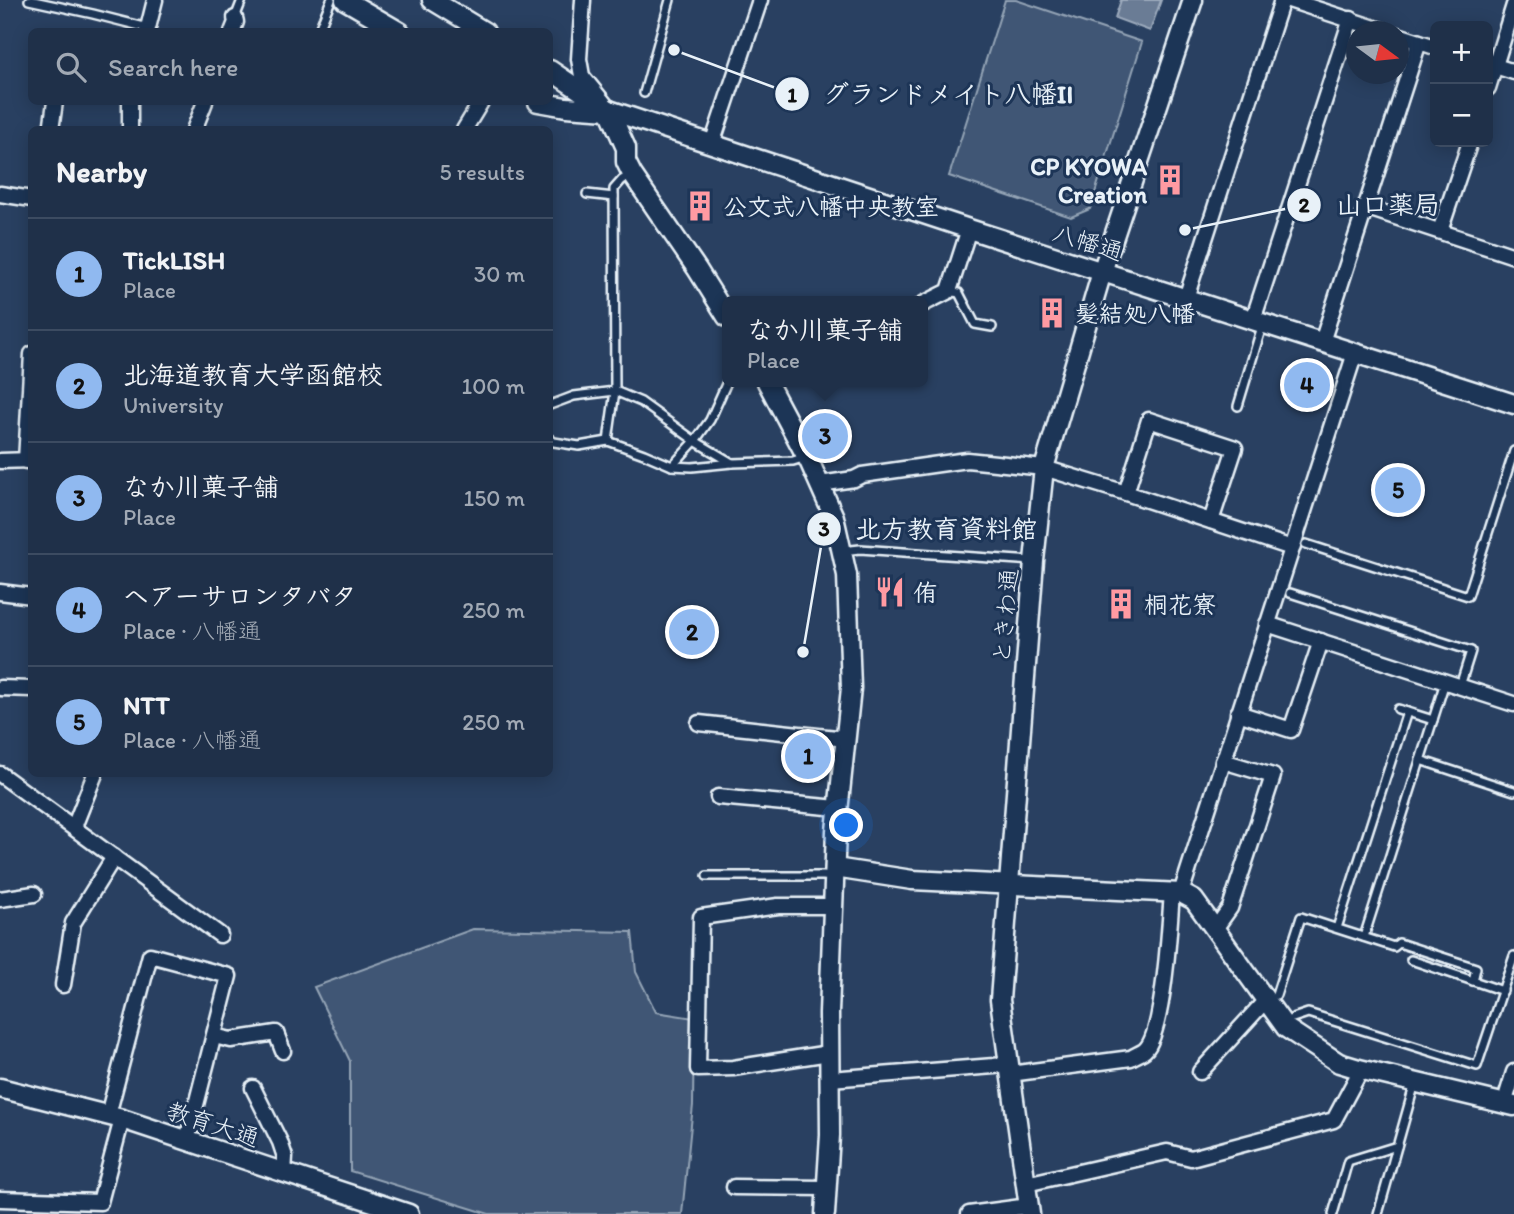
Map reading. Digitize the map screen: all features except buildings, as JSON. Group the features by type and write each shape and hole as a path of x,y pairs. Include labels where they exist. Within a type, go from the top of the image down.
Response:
{"street":[{"path":"148,28 155,0"},
{"path":"345,0 393,28"},
{"path":"432,0 478,28"},
{"path":"583,0 579,59 582,76 610,110 626,148 626,162 632,174 722,309"},
{"path":"712,144 760,0"},
{"name":"ときわ通","path":"1029,1210 1000,1000 1034,561 1044,468 1102,272 1193,0"},
{"path":"1186,298 1282,0"},
{"path":"1289,0 1357,21"},
{"path":"1493,59 1514,5"},
{"path":"1258,321 1351,19"},
{"path":"1409,39 1430,45"},
{"path":"1322,342 1419,42"},
{"path":"1493,65 1514,72"},
{"name":"八幡通","path":"553,72 610,110"},
{"path":"52,126 55,105"},
{"path":"130,105 130,126"},
{"path":"196,126 204,105"},
{"path":"466,126 479,105"},
{"name":"八幡通","path":"553,105 610,110 969,229 1514,404"},
{"path":"1440,231 1468,147"},
{"path":"0,194 28,198"},
{"path":"1365,207 1513,251"},
{"path":"928,302 949,291 969,229"},
{"path":"830,1080 995,1066 1010,1069 1131,1058 1146,1050 1156,1029 1177,892 1267,624 1299,546 1355,353"},
{"path":"772,387 834,517 847,575 850,688 834,873 830,1135 825,1214"},
{"path":"1126,493 1149,420 1235,448 1211,521"},
{"path":"820,484 862,475 967,460 1044,468 1299,546"},
{"path":"0,461 28,461"},
{"path":"0,592 28,596"},
{"path":"1267,624 1514,704"},
{"path":"1238,713 1291,730 1321,641"},
{"path":"0,688 28,689"},
{"path":"699,723 846,739"},
{"path":"1215,929 1230,908 1273,776 1223,761"},
{"path":"0,774 220,935"},
{"path":"74,827 94,777"},
{"path":"718,797 838,808"},
{"path":"63,985 73,923 114,857"},
{"path":"834,873 1009,886 1177,892 1194,900 1271,997 1286,1028 1339,1063 1509,1105 1514,1072"},
{"path":"0,899 34,894"},
{"path":"830,1053 733,1068 698,1069 701,917 778,906 833,906"},
{"path":"0,1199 100,1202 115,1117 150,955 229,976 187,1140"},
{"path":"1200,1072 1271,997"},
{"path":"214,1036 230,1040 276,1033 283,1051"},
{"path":"1026,1184 1167,1152 1191,1158 1334,1120 1359,1069"},
{"name":"教育大通","path":"0,1088 115,1117 409,1214"},
{"path":"253,1088 280,1142 285,1157 284,1173"},
{"path":"733,1187 827,1188"},
{"path":"969,1214 1029,1210"}],"lane":[{"path":"29,0 141,28"},
{"path":"234,24 242,0"},
{"path":"320,28 331,0"},
{"path":"644,93 670,0"},
{"path":"608,441 615,391 614,189 632,174"},
{"path":"587,194 614,197"},
{"path":"949,291 959,293 975,324 992,327"},
{"path":"1238,406 1258,321"},
{"path":"672,466 695,441 709,420 725,387"},
{"path":"553,404 574,396 615,391 640,402 695,441 732,463"},
{"path":"553,441 579,446 608,441 672,466 793,461 806,456"},
{"path":"1299,546 1468,596 1514,451"},
{"path":"842,551 860,549 1034,561"},
{"path":"1290,593 1471,651 1460,686"},
{"path":"1364,937 1445,682"},
{"path":"1398,709 1433,720"},
{"path":"1336,928 1407,712"},
{"path":"1420,760 1514,792"},
{"path":"707,876 823,876 834,873"},
{"path":"1271,997 1301,917 1394,947 1399,943 1476,968 1473,981"},
{"path":"1293,1018 1308,1013 1477,1066 1512,971 1514,956"},
{"path":"1411,960 1503,990"},
{"path":"1378,1214 1415,1082"},
{"path":"1333,1214 1348,1161 1397,1146"}],"shaded area":[{"path":"1005,0 1016,0 1142,42 1090,209 1071,217 949,176"},
{"path":"1121,0 1161,0 1150,31 1115,18"},
{"path":"473,929 632,932 636,972 656,1012 694,1018 693,1105 682,1214 489,1214 350,1171 350,1061 314,987"}],"place":[{"name":"グランドメイト八幡II","path":"674,50"},
{"name":"CP KYOWA Creation","path":"1170,180"},
{"name":"公文式八幡中央教室","path":"700,206"},
{"name":"山口薬局","path":"1185,230"},
{"name":"髪結処八幡","path":"1052,313"},
{"name":"ヘアーサロンタバタ","path":"1307,385"},
{"name":"なか川菓子舗","path":"825,436"},
{"name":"NTT","path":"1398,490"},
{"name":"侑","path":"890,592"},
{"name":"桐花寮","path":"1121,604"},
{"name":"北海道教育大学函館校","path":"692,632"},
{"name":"北方教育資料館","path":"803,652"},
{"name":"TickLISH","path":"808,756"}]}
